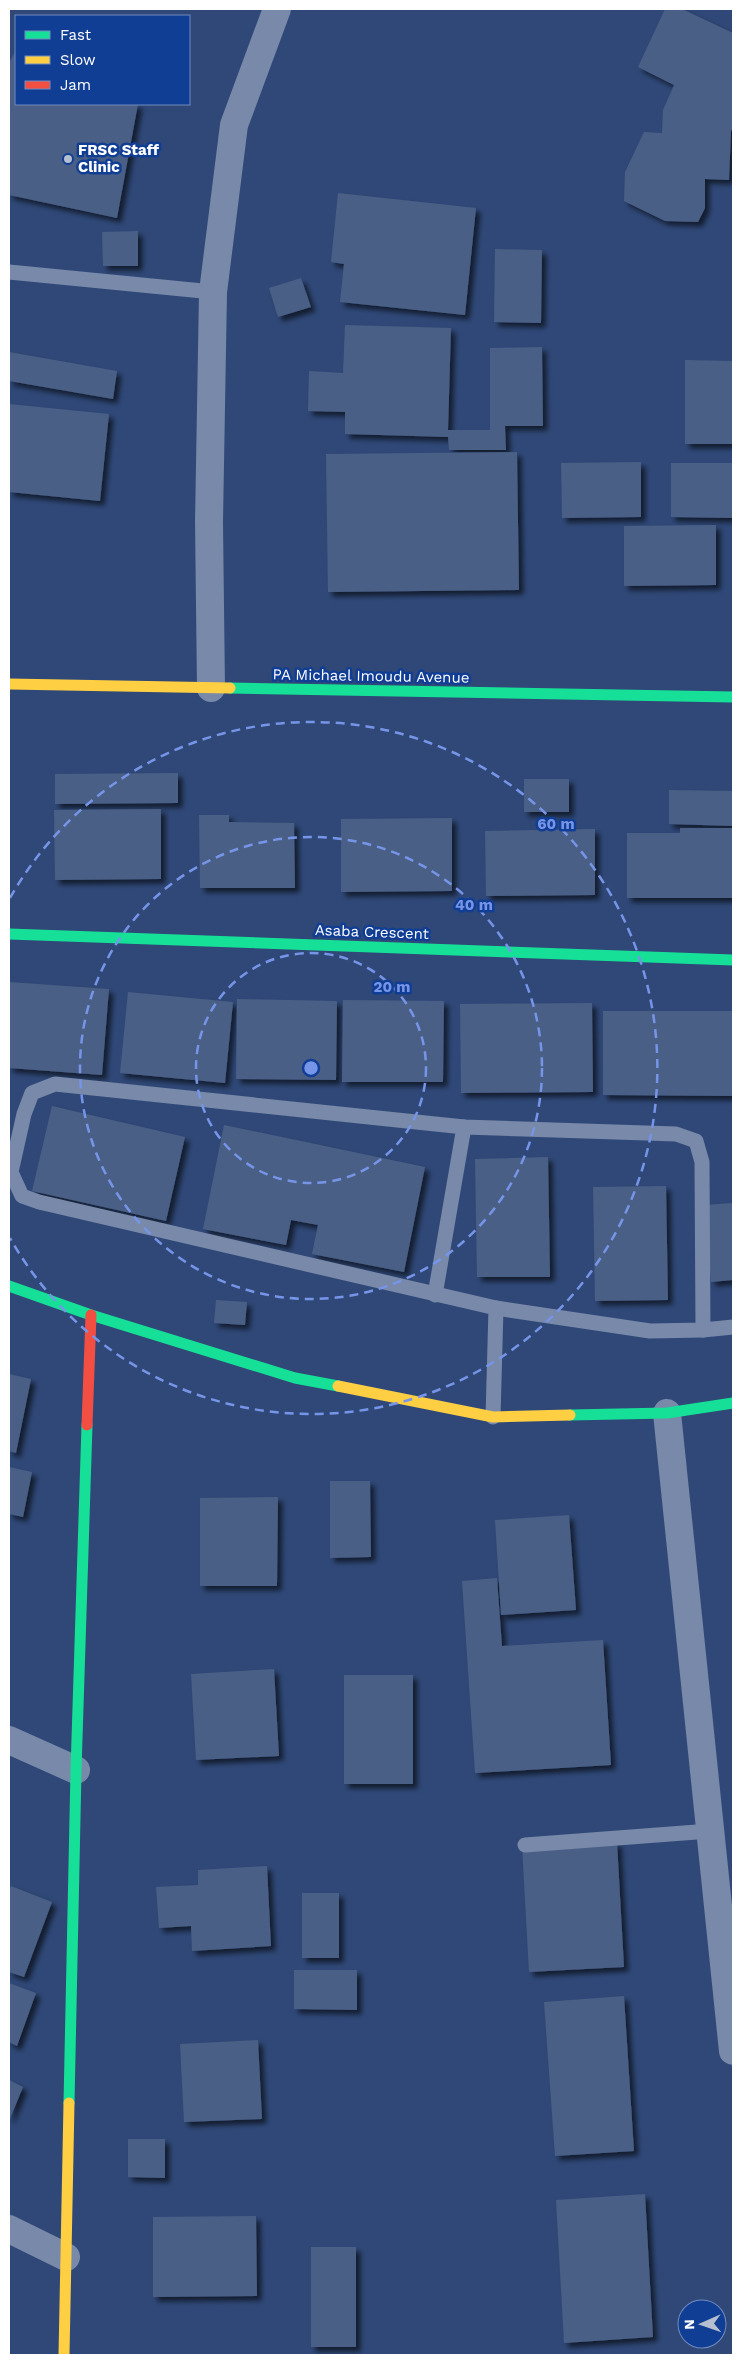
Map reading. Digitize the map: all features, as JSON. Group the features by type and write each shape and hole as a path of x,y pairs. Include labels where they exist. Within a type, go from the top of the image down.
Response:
{"street":[{"path":"211,688 209,522 213,292 234,125 277,9"},
{"name":"PA Michael Imoudu Avenue","path":"9,684 733,697"},
{"name":"Asaba Crescent","path":"9,934 733,960"},
{"path":"9,1286 91,1316 295,1378 493,1417 667,1413 733,1403"},
{"path":"64,2355 76,1770 91,1316"},
{"path":"667,1413 733,2052"},
{"path":"9,1740 76,1770"},
{"path":"9,2229 66,2257"}],"lane":[{"path":"9,272 213,292"},
{"path":"703,1330 702,1162 696,1141 676,1134 464,1127 55,1084 32,1093 24,1114 11,1172 22,1196 38,1202 496,1308 650,1331 703,1330 733,1327"},
{"path":"435,1294 464,1127"},
{"path":"493,1417 496,1308"},
{"path":"525,1845 710,1831"}],"building":[{"path":"665,9 682,9 733,33 733,127 731,131 729,180 705,179 705,208 698,222 665,221 624,201 625,172 644,132 662,133 663,110 674,85 638,67"},
{"name":"FRSC Staff Clinic","path":"15,52 15,105 138,105 117,218 9,195 9,63"},
{"path":"338,193 476,208 465,315 340,302 344,264 331,262"},
{"path":"138,231 138,266 103,266 102,232"},
{"path":"495,249 542,250 541,323 494,322"},
{"path":"301,278 311,307 278,317 269,288"},
{"path":"345,325 451,328 448,430 490,430 490,348 542,347 543,426 505,426 506,450 449,450 448,437 345,434 345,412 308,411 309,371 343,373"},
{"path":"9,352 117,371 113,399 9,381"},
{"path":"685,360 733,361 733,444 685,444"},
{"path":"9,404 109,414 100,501 9,492"},
{"path":"517,452 519,590 328,592 326,454"},
{"path":"641,462 641,517 562,518 561,463"},
{"path":"671,463 733,463 733,518 671,517"},
{"path":"716,525 716,585 624,586 624,526"},
{"path":"178,773 178,803 55,804 55,774"},
{"path":"524,779 569,779 569,812 524,812"},
{"path":"669,790 733,791 733,826 669,824"},
{"path":"161,809 161,879 55,880 54,810"},
{"path":"199,815 229,815 229,822 294,823 295,888 200,888"},
{"path":"452,818 452,891 341,892 341,819"},
{"path":"680,828 733,828 733,898 627,898 627,833 680,833"},
{"path":"595,829 595,895 486,896 485,831"},
{"path":"9,982 109,989 102,1075 9,1068"},
{"path":"128,992 233,1002 225,1083 120,1073"},
{"path":"237,999 337,1001 336,1080 236,1079"},
{"path":"343,1000 444,1001 443,1082 342,1082"},
{"path":"592,1003 593,1092 461,1093 460,1004"},
{"path":"603,1011 733,1011 733,1096 603,1095"},
{"path":"52,1106 185,1137 166,1221 32,1191"},
{"path":"224,1125 425,1167 404,1272 312,1254 318,1225 291,1220 286,1245 203,1229"},
{"path":"548,1157 550,1277 477,1277 475,1159"},
{"path":"666,1186 668,1300 595,1301 593,1187"},
{"path":"733,1203 733,1280 711,1282 705,1205"},
{"path":"216,1300 247,1302 245,1325 214,1323"},
{"path":"9,1374 31,1379 16,1453 9,1451"},
{"path":"9,1467 32,1472 23,1517 9,1514"},
{"path":"330,1481 370,1481 371,1557 330,1558"},
{"path":"278,1497 277,1586 200,1586 200,1498"},
{"path":"569,1515 576,1610 501,1615 495,1520"},
{"path":"497,1578 502,1646 603,1640 611,1765 475,1773 462,1581"},
{"path":"274,1669 279,1756 196,1760 191,1674"},
{"path":"344,1675 413,1675 413,1784 344,1784"},
{"path":"617,1842 624,1967 529,1972 522,1846"},
{"path":"267,1866 271,1946 192,1951 191,1926 159,1928 156,1887 198,1885 198,1870"},
{"path":"11,1886 52,1902 24,1977 9,1972 9,1891"},
{"path":"302,1893 339,1893 339,1958 302,1958"},
{"path":"294,1970 357,1970 357,2010 294,2009"},
{"path":"9,1983 36,1993 17,2046 9,2042"},
{"path":"624,1996 634,2151 555,2156 544,2002"},
{"path":"258,2040 262,2119 184,2122 180,2044"},
{"path":"9,2080 23,2087 9,2121"},
{"path":"128,2139 165,2139 165,2178 128,2177"},
{"path":"645,2194 653,2337 564,2343 556,2200"},
{"path":"256,2216 257,2296 153,2297 153,2217"},
{"path":"311,2247 356,2247 356,2347 311,2347"}],"traffic: fast":[{"path":"230,688 733,697"},
{"path":"9,934 733,960"},
{"path":"9,1286 91,1315 295,1378 338,1386"},
{"path":"570,1415 667,1413 733,1403"},
{"path":"69,2103 76,1770 87,1425"}],"traffic: slow":[{"path":"9,684 230,688"},
{"path":"338,1386 493,1417 570,1415"},
{"path":"64,2355 69,2103"}],"traffic: jam":[{"path":"87,1425 91,1315"}],"place":[{"name":"FRSC Staff Clinic","path":"68,159"}]}
